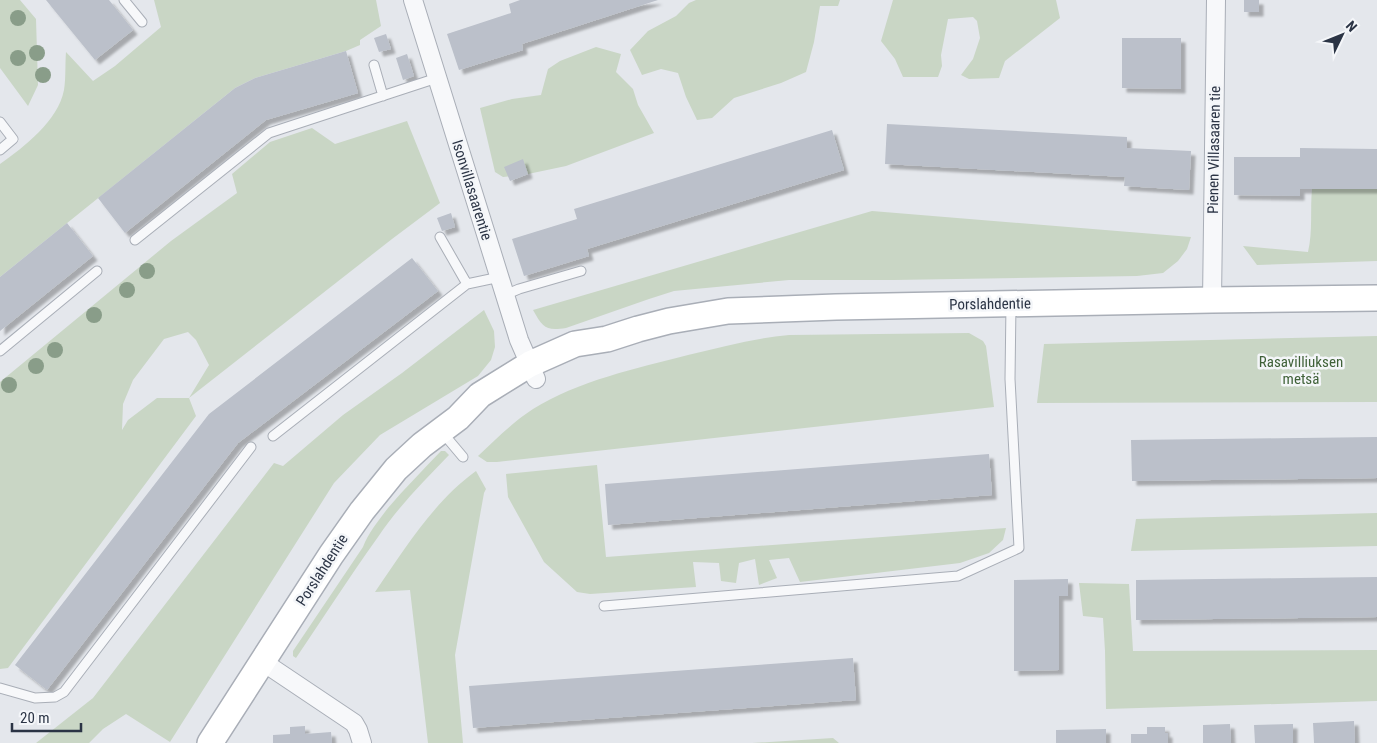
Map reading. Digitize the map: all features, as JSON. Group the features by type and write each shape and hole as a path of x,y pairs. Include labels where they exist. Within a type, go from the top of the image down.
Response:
{"street":[{"name":"Isonvillasaarentie","path":"413,0 519,340 533,371"},
{"name":"Pienen Villasaaren tie","path":"1212,300 1216,0"},
{"name":"Porslahdentie","path":"210,743 331,555 362,511 396,469 480,395 533,371 576,344 607,339 669,322 728,311 836,307 1377,298"},
{"path":"263,662 354,724 362,743"}],"lane":[{"path":"124,0 142,22"},
{"path":"374,65 383,96"},
{"path":"135,240 269,133 437,78"},
{"path":"0,122 13,138 0,150"},
{"path":"440,237 467,284"},
{"path":"0,351 97,271"},
{"path":"505,295 519,289 581,271"},
{"path":"273,436 467,284 500,277"},
{"path":"604,606 958,576 1019,548 1010,379 1010,304"},
{"path":"449,424 463,457"},
{"path":"0,688 35,698 56,697 64,692 250,447"}],"green space":[{"path":"0,0 20,0 36,19 38,85 28,106 0,68"},
{"path":"154,0 376,0 381,26 360,40 360,45 346,51 255,78 235,88 0,277 0,164 39,132 55,112 64,90 66,52 93,81 115,66 161,27"},
{"path":"696,0 840,0 838,6 820,6 814,42 806,72 781,83 734,98 712,118 697,120 686,97 678,73 661,69 642,75 630,50 648,31 676,16 689,3"},
{"path":"893,0 1056,0 1060,18 1005,61 999,78 969,79 961,75 973,59 980,38 977,21 973,17 948,19 941,55 942,66 938,77 903,77 895,59 881,41"},
{"path":"596,47 621,54 616,72 633,89 638,105 654,133 566,166 503,177 495,172 480,108 512,99 541,95 548,69 560,61"},
{"path":"407,121 440,203 189,398 196,416 8,668 0,669 0,382 171,241 237,193 232,174 270,142 312,128 335,144","holes":["188,332 196,340 209,365 189,398 157,398 128,420 122,430 123,404 133,380 164,339"]},
{"path":"1312,189 1377,189 1377,261 1257,265 1243,246 1308,252"},
{"path":"872,211 1191,237 1187,249 1178,261 1163,273 1137,276 789,280 674,291 559,329 546,327 533,310"},
{"path":"484,310 494,331 495,347 491,360 478,376 380,435 334,483 170,742 126,714 103,729 89,743 36,743 93,698 274,463 283,466 343,415 402,373"},
{"path":"969,333 983,341 986,346 994,407 497,462 487,462 478,456 518,419 550,399 608,376 688,355 776,336"},
{"name":"Rasavilliuksen metsä","path":"1377,336 1377,402 1037,403 1044,344"},
{"path":"441,451 445,451 449,455 394,515 296,658 293,656 293,651 363,547 377,522 401,493"},
{"path":"597,465 606,557 1006,528 1003,540 989,553 960,563 800,582 789,558 769,560 777,578 759,585 755,559 739,563 736,583 721,581 719,563 693,562 696,587 590,594 577,592 544,562 508,497 506,474"},
{"path":"476,471 486,489 455,655 463,743 428,743 410,590 375,592 433,511"},
{"path":"1377,513 1377,546 1131,551 1136,519"},
{"path":"1079,583 1129,584 1133,651 1377,650 1377,701 1106,709 1103,618 1083,616"},
{"path":"833,738 839,743 752,743"}],"building":[{"path":"46,0 109,0 133,30 95,60"},
{"path":"520,0 658,0 522,44 523,50 459,70 447,34 511,13 509,4"},
{"path":"1244,0 1259,0 1259,12 1244,12"},
{"path":"386,34 391,49 379,52 374,38"},
{"path":"1122,38 1181,38 1181,89 1122,88"},
{"path":"346,51 358,93 266,120 125,233 98,198 235,88 255,78"},
{"path":"407,54 414,76 403,80 396,58"},
{"path":"887,124 1127,137 1127,148 1191,151 1189,190 1124,186 1125,177 885,164"},
{"path":"832,130 844,170 587,249 589,256 524,276 512,239 577,219 574,209"},
{"path":"1300,148 1377,149 1377,189 1300,189 1300,196 1234,195 1234,157 1300,157"},
{"path":"523,159 528,174 510,181 504,167"},
{"path":"451,213 455,227 442,231 437,218"},
{"path":"67,223 93,256 0,331 0,277"},
{"path":"412,258 438,291 238,443 47,690 15,665 209,414"},
{"path":"1377,437 1377,478 1132,481 1131,440"},
{"path":"989,454 992,495 608,525 605,484"},
{"path":"1377,577 1377,617 1136,620 1136,580"},
{"path":"1068,579 1068,596 1059,596 1059,670 1014,671 1014,580"},
{"path":"853,658 856,700 473,728 469,686"},
{"path":"1354,721 1355,743 1314,743 1313,723"},
{"path":"1230,724 1231,743 1203,743 1203,725"},
{"path":"1293,724 1293,743 1255,743 1254,725"},
{"path":"305,726 305,734 331,732 332,743 273,743 273,735 290,734 290,727"},
{"path":"1147,727 1165,727 1165,733 1168,733 1168,743 1131,743 1131,734 1147,734"},
{"path":"1106,729 1106,743 1056,743 1056,730"}]}
